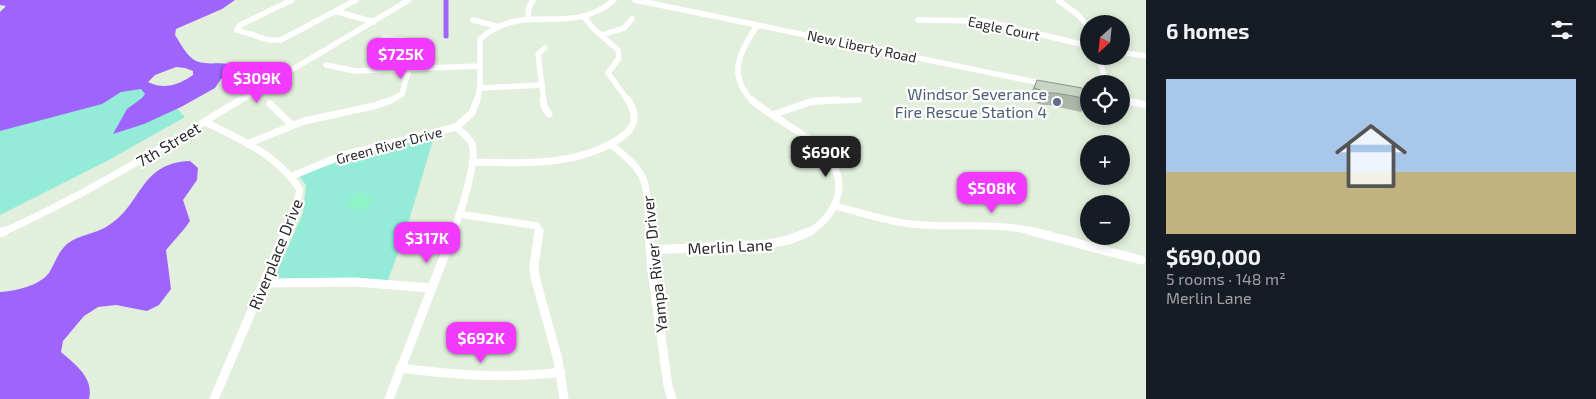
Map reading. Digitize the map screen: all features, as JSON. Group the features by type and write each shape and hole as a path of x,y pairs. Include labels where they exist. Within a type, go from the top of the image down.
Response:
{"street":[{"path":"292,0 240,25 237,30 269,40 281,40 356,0"},
{"name":"7th Street","path":"0,233 69,202 409,0"},
{"path":"528,18 529,6 533,0"},
{"path":"473,20 496,26 506,21 528,18 584,17 601,11 614,0"},
{"name":"New Liberty Road","path":"635,0 1050,85"},
{"path":"1058,0 1080,17"},
{"path":"335,11 374,22"},
{"path":"472,162 552,162 585,156 624,136 630,129 635,120 632,107 609,75 609,70 619,58 618,50 593,28 584,17"},
{"path":"602,35 624,28 632,19"},
{"name":"Eagle Court","path":"918,20 984,22 1080,44"},
{"path":"757,25 737,58 737,72 740,85 753,101 809,138 829,158 838,182 839,191 835,206 909,224 990,225 1022,228 1141,260"},
{"name":"Green River Drive","path":"292,176 343,155 456,127 475,110 480,88 480,39 496,26"},
{"path":"247,144 292,126 324,116 390,102 402,94 415,46 406,40 384,38"},
{"path":"545,48 538,54 544,106 548,114"},
{"path":"1130,54 1145,56"},
{"path":"326,65 356,71 479,66"},
{"path":"480,88 542,85"},
{"path":"1069,89 1080,91"},
{"path":"772,115 813,101 859,100"},
{"path":"1130,102 1146,105"},
{"path":"270,104 292,126"},
{"name":"Riverplace Drive","path":"205,122 225,130 292,176 300,190 299,198 265,283 214,399"},
{"path":"389,399 459,214 472,162 473,146 468,137 456,127"},
{"name":"Yampa River Driver","path":"610,144 630,158 641,171 646,182 650,250 668,386 672,399"},
{"name":"Merlin Lane","path":"650,250 756,246 783,242 805,234 818,226 835,206"},
{"path":"459,214 537,226 540,234 534,254 534,272 562,372 564,399"},
{"path":"265,283 355,282 431,288"},
{"path":"400,368 497,378 535,376 562,372"}],"shaded area":[{"path":"0,0 235,0 222,9 176,29 175,35 191,58 204,63 228,64 238,69 221,79 215,88 181,107 144,124 113,134 127,109 145,94 141,89 121,92 102,104 0,131 0,12 6,6 0,5","holes":["176,67 193,71 193,75 177,84 159,86 148,82 155,75"]},
{"path":"123,80 167,98 185,117 107,161 0,215 0,102"},
{"path":"434,137 404,237 388,280 278,279 277,272 303,213 306,185 299,176 362,153"},
{"path":"190,161 198,168 197,180 183,200 190,221 166,250 171,289 159,305 147,311 116,305 98,307 84,316 63,341 61,352 78,367 86,378 90,391 89,399 0,399 0,292 19,289 45,278 67,244 106,227 118,218 150,177 160,169"}],"green space":[{"path":"359,193 371,198 371,204 360,210 348,206 349,199"}],"building":[{"path":"1037,80 1080,88 1080,97 1049,93 1034,88"}],"waterway":[{"path":"446,0 446,36"}],"place":[{"name":"Windsor Severance Fire Rescue Station 4","path":"1057,102"}]}
